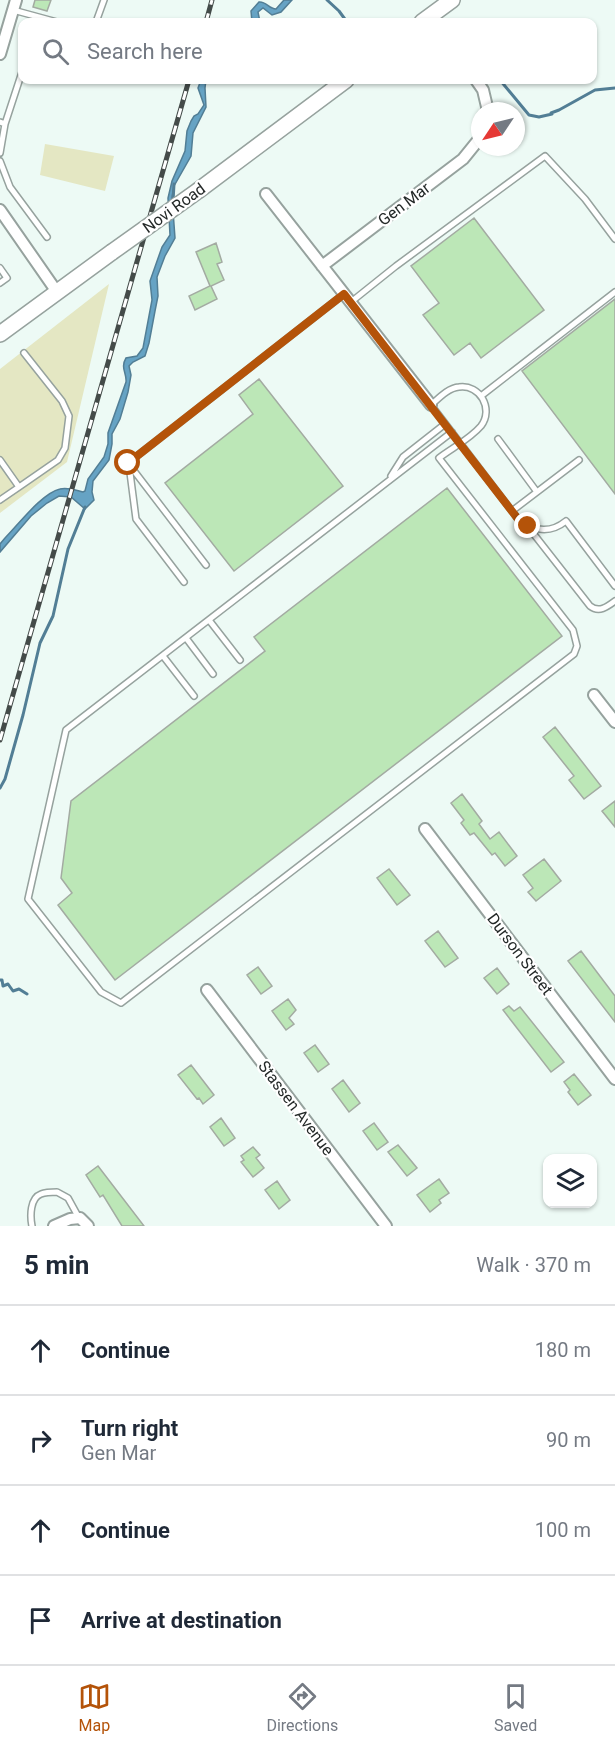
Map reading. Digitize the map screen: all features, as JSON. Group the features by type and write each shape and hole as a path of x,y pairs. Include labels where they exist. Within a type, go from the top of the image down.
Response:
{"main road":[{"path":"430,18 452,0"},
{"name":"Novi Road","path":"0,334 341,84"}],"street":[{"path":"1,48 14,5"},
{"path":"479,84 486,102"},
{"name":"Gen Mar","path":"322,266 463,159 471,149"},
{"path":"266,194 431,405"},
{"path":"0,210 57,292"},
{"path":"594,695 615,722"},
{"name":"Durson Street","path":"425,829 615,1079"},
{"name":"Stassen Avenue","path":"207,990 386,1226"},
{"path":"58,1224 70,1219 84,1222"}],"lane":[{"path":"97,18 104,0"},
{"path":"14,5 36,18"},
{"path":"0,153 3,123 18,83"},
{"path":"128,463 347,298 396,266 545,156 585,199 615,239"},
{"path":"0,161 10,187 47,237"},
{"path":"0,268 7,278 0,283"},
{"path":"481,396 615,292"},
{"path":"0,500 58,460 65,448 69,416 62,401 24,354"},
{"path":"452,432 66,730 28,898 101,992 121,1003 574,654 576,646 573,630 439,458 460,442 481,425 486,411 481,396 476,391 461,387 453,388 431,405 460,442 518,519 533,529 545,530 557,527 566,521 615,586"},
{"path":"388,480 403,457 445,424"},
{"path":"498,439 537,492"},
{"path":"0,460 19,487"},
{"path":"512,511 579,460"},
{"path":"128,463 206,565"},
{"path":"128,463 136,519 184,582"},
{"path":"528,526 590,606 594,609 602,609 615,601"},
{"path":"210,620 240,660"},
{"path":"186,638 213,674"},
{"path":"163,656 194,696"},
{"path":"32,1226 30,1218 33,1200 40,1194 57,1191 68,1198 84,1222"}],"green space":[{"path":"45,144 114,156 105,191 40,175"},
{"path":"109,284 67,462 0,513 0,369"}],"water":[{"path":"284,0 292,0 281,12 272,15 263,8 258,12 259,18 252,18 251,11 259,2 276,9"},
{"path":"200,84 206,84 206,107 193,133 191,156 174,186 172,197 175,238 157,277 158,296 149,343 145,356 129,366 131,375 128,392 120,419 112,434 109,460 93,481 94,500 85,509 71,497 59,496 31,516 0,552 0,544 46,497 63,488 85,491 88,479 104,457 108,444 108,433 126,382 124,362 126,358 137,356 143,348 152,300 150,281 162,247 170,235 168,198 172,181 185,151 187,131 191,121 204,105 198,88"}],"building":[{"path":"35,0 51,0 47,11 33,7"},
{"path":"474,218 544,310 481,358 470,343 454,355 423,315 439,303 411,266"},
{"path":"216,243 222,262 217,264 224,280 211,286 217,299 195,310 189,296 210,286 196,252"},
{"path":"615,299 615,494 522,371"},
{"path":"259,379 343,486 234,571 165,483 253,414 239,395"},
{"path":"447,488 562,636 115,980 58,905 72,893 61,878 71,801 265,651 254,637"},
{"path":"555,727 601,786 584,799 569,780 574,776 543,737"},
{"path":"462,794 482,821 479,824 490,839 499,832 517,856 505,866 495,853 492,855 474,833 470,835 461,823 464,820 451,803"},
{"path":"615,801 615,827 602,811"},
{"path":"544,859 561,881 536,901 528,892 533,888 523,875"},
{"path":"389,869 410,895 397,905 377,878"},
{"path":"438,931 458,958 445,967 425,941"},
{"path":"581,951 615,996 615,1022 568,961"},
{"path":"258,967 272,986 261,994 247,975"},
{"path":"497,968 509,984 497,994 484,978"},
{"path":"288,999 296,1010 289,1018 294,1024 286,1030 272,1011"},
{"path":"509,1006 514,1011 520,1007 564,1062 551,1072 503,1010"},
{"path":"315,1045 329,1064 318,1072 304,1053"},
{"path":"191,1065 214,1095 203,1104 178,1075"},
{"path":"574,1074 591,1095 578,1105 564,1082"},
{"path":"343,1080 360,1103 349,1112 332,1089"},
{"path":"221,1118 235,1138 224,1146 210,1127"},
{"path":"374,1123 388,1142 377,1150 363,1131"},
{"path":"398,1145 417,1168 407,1176 388,1152"},
{"path":"253,1147 260,1155 256,1158 264,1168 253,1177 241,1162 244,1160 241,1156"},
{"path":"98,1166 144,1226 122,1226 103,1195 100,1197 86,1175"},
{"path":"439,1179 449,1193 439,1200 441,1203 430,1212 417,1195"},
{"path":"277,1181 290,1200 279,1209 265,1190"}],"waterway":[{"path":"327,0 344,18"},
{"path":"503,84 529,115 539,117 552,114 595,90 615,88"},
{"path":"173,202 174,184"},
{"path":"0,788 5,779 23,715 40,643 53,616 68,549 85,507"},
{"path":"0,980 3,986 8,984 13,991 19,989 27,994"}],"railway":[{"path":"207,18 212,0"},
{"path":"0,740 188,84"}],"route":[{"path":"128,463 344,294 518,519 528,526"}]}
